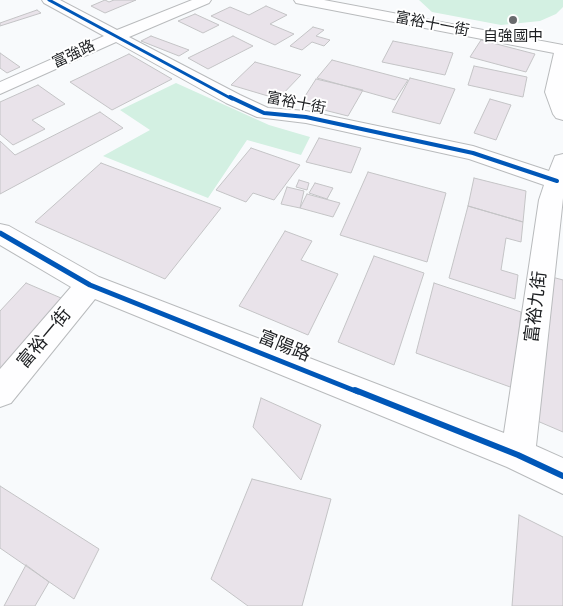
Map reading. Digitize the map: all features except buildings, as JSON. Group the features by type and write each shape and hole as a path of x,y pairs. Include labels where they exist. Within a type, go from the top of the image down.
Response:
{"street":[{"name":"富裕十街","path":"49,0 264,113 306,117 560,171"},
{"name":"富強路","path":"0,89 117,36 204,0"},
{"name":"富裕十一街","path":"301,0 563,50"},
{"path":"66,10 84,3"},
{"path":"563,50 554,92 563,114"},
{"name":"富裕九街","path":"518,455 551,200 560,171"},
{"name":"富陽路","path":"0,233 90,285 518,455 563,476"},
{"name":"富裕一街","path":"0,392 90,285"}],"green space":[{"name":"自強國中","path":"419,0 563,0 563,7 556,14 540,21 501,25 432,12"},
{"path":"176,83 269,125 310,137 301,155 247,140 208,198 103,156 150,130 120,110"}],"cycle path":[{"path":"49,0 233,99 264,113 306,117 473,153 557,181"},
{"path":"0,233 90,285 518,455 563,476"}],"place":[{"name":"自強國中","path":"513,20"}]}
